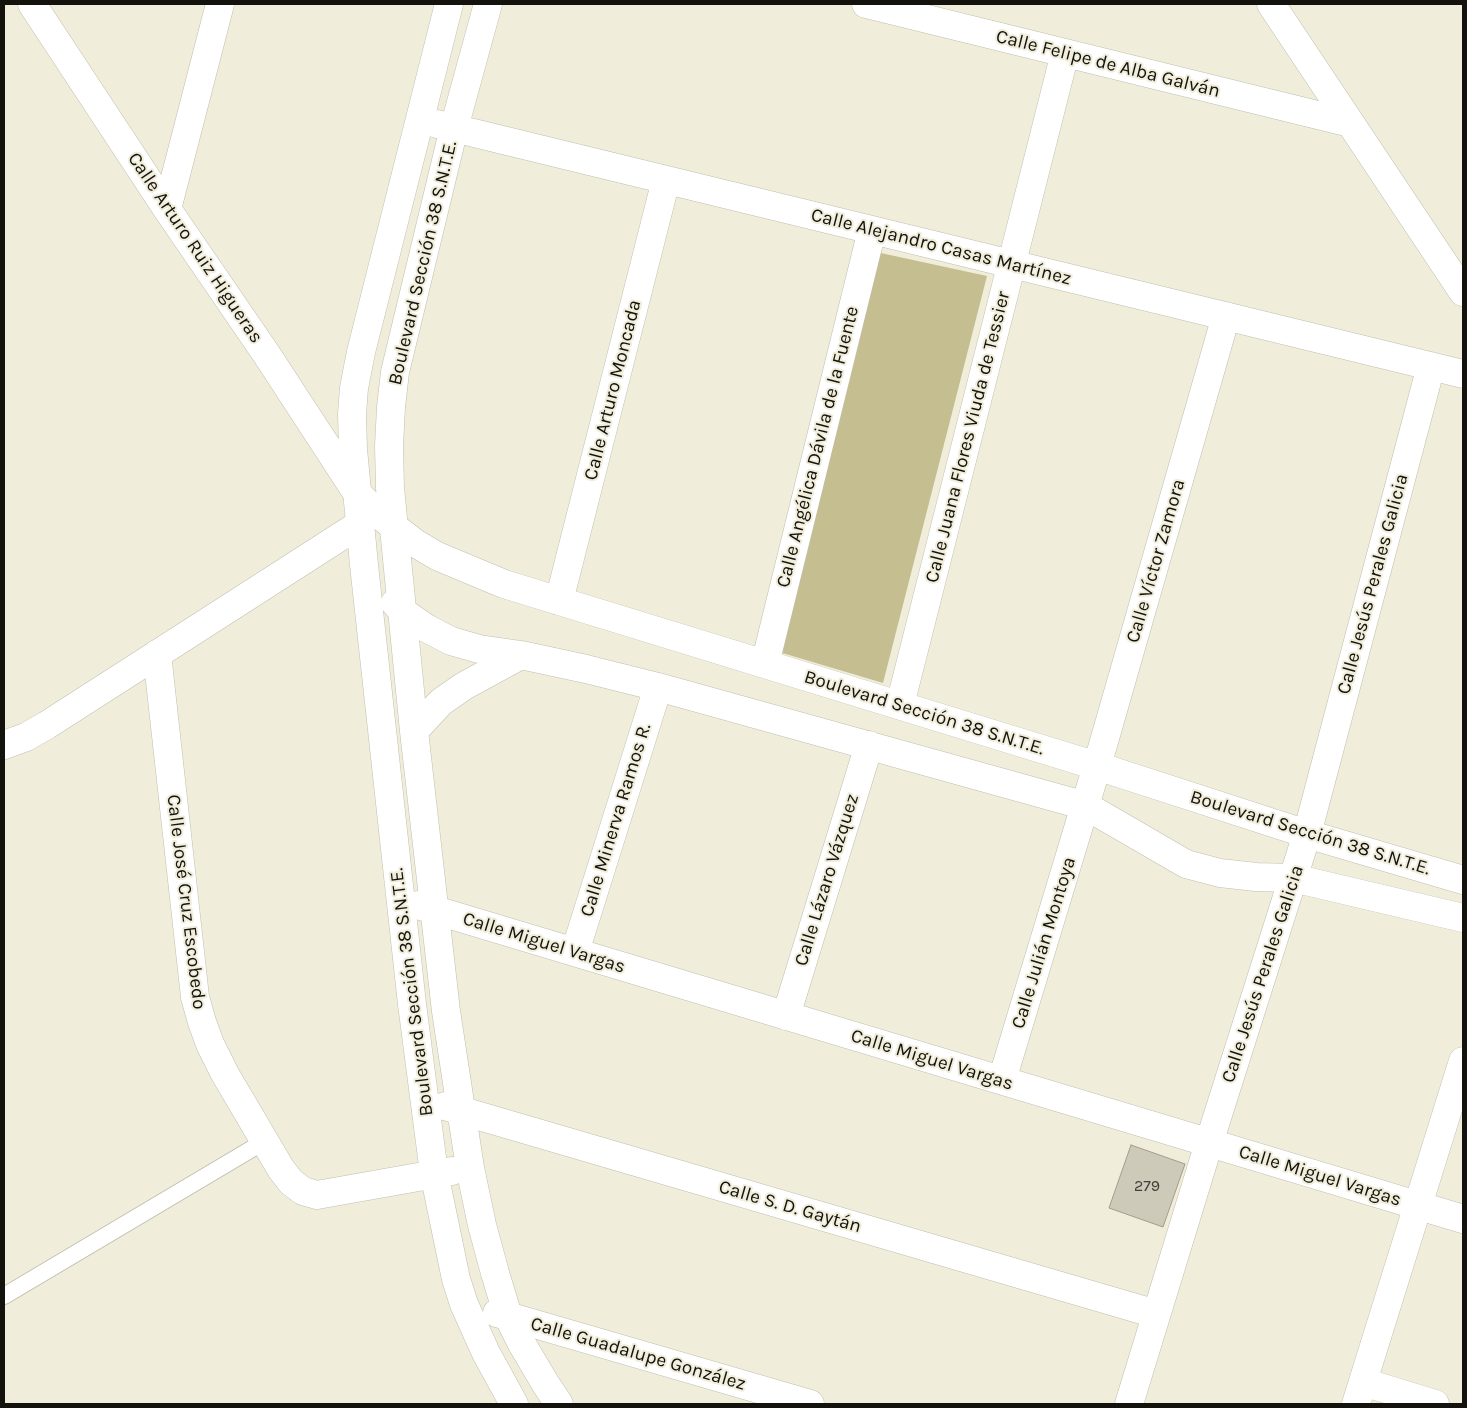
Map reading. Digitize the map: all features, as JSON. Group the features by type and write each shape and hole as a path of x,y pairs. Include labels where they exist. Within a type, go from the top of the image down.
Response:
{"street":[{"name":"Calle Arturo Ruiz Higueras","path":"32,4 357,493"},
{"path":"168,208 220,4"},
{"name":"Boulevard Sección 38 S.N.T.E.","path":"449,4 360,352 352,414 353,449 412,1004 434,1173 456,1279 464,1304 486,1353 514,1404"},
{"name":"Boulevard Sección 38 S.N.T.E.","path":"488,4 454,128 395,372 389,446 390,488 434,910 446,1011 470,1168 492,1265 508,1316 522,1344 559,1404"},
{"name":"Calle Felipe de Alba Galván","path":"866,4 1350,123"},
{"path":"1271,4 1463,292"},
{"name":"Calle Juana Flores Viuda de Tessier","path":"900,705 1066,53"},
{"name":"Calle Alejandro Casas Martínez","path":"419,119 1463,374"},
{"name":"Calle Arturo Moncada","path":"559,601 666,180"},
{"name":"Calle Angélica Dávila de la Fuente","path":"765,664 872,230"},
{"name":"Calle Víctor Zamora","path":"1086,806 1226,316"},
{"name":"Calle Jesús Perales Galicia","path":"1129,1404 1209,1142 1307,834 1431,366"},
{"name":"Boulevard Sección 38 S.N.T.E.","path":"357,493 375,511 415,543 458,566 504,584 1097,766 1307,834 1463,880"},
{"path":"4,745 26,738 47,725 360,524"},
{"name":"Boulevard Sección 38 S.N.T.E.","path":"364,565 403,612 426,628 451,641 480,649 521,655 658,687 1086,806 1186,864 1220,873 1293,878 1463,918"},
{"name":"Calle José Cruz Escobedo","path":"157,654 195,997 210,1044 281,1169 291,1182 303,1191 317,1195 470,1168"},
{"path":"414,731 441,702 464,686 521,655"},
{"name":"Calle Minerva Ramos R.","path":"575,952 658,687"},
{"name":"Calle Lázaro Vázquez","path":"786,1016 869,745"},
{"name":"Calle Julián Montoya","path":"1002,1080 1086,806"},
{"name":"Calle Miguel Vargas","path":"401,900 1463,1219"},
{"path":"1435,1404 1360,1393 1463,1061"},
{"name":"Calle S. D. Gaytán","path":"425,1099 1156,1314"},
{"name":"Calle Guadalupe González","path":"464,1304 810,1404"}],"lane":[{"path":"4,1296 265,1141"}],"shaded area":[{"path":"876,252 987,276 883,683 779,652"}],"building":[{"path":"1131,1145 1185,1164 1163,1227 1109,1208"}]}
